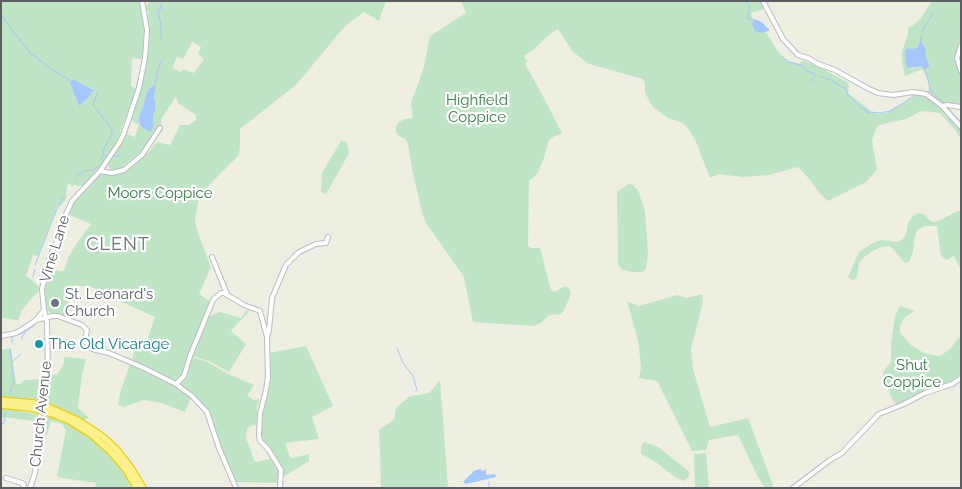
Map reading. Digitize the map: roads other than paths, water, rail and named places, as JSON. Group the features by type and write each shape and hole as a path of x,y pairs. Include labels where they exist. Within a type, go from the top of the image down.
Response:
{"highway":[{"path":"1,400 47,410 79,421 102,436 116,449 131,468 143,488"},
{"path":"1,405 32,406"},
{"path":"47,410 92,434 112,452 137,488"}],"street":[{"name":"Vine Lane","path":"44,310 42,289 48,265 68,209 72,201 100,171 119,144 139,88 145,58 147,30 142,1"},
{"path":"763,1 783,39 798,55 834,70 878,93 893,95 919,92 931,96 944,105 961,127"},
{"path":"961,45 957,58 961,71"},
{"path":"944,105 961,107"},
{"path":"100,171 112,173 124,170 142,155 160,128"},
{"path":"267,337 272,298 286,265 299,252 316,244 326,243 328,237"},
{"path":"212,257 228,296"},
{"path":"176,384 184,376 190,356 213,300 221,293 244,306 260,311 267,337 268,382 260,414 259,436 260,441 268,449 281,470 280,488"},
{"path":"1,336 16,333 36,320 44,310"},
{"name":"Church Avenue","path":"30,488 35,473 42,397 48,375 46,318 44,310"},
{"path":"36,320 53,316 62,317 82,325 87,330 86,343 92,349 109,353 144,368 176,384 192,396 207,412 219,448 236,488"},
{"path":"793,488 842,453 879,414 926,393 952,384 961,378"},
{"path":"6,478 24,484 24,488"}],"water":[{"path":"755,19 762,22 769,31 761,33 755,31 752,24"},
{"path":"922,32 922,42 926,49 928,68 923,69 922,66 909,68 906,65 905,51 908,48 918,47"},
{"path":"73,79 94,90 79,106 70,83"},
{"path":"153,86 156,87 154,96 156,109 153,115 153,127 149,132 141,126 138,120 146,94"},
{"path":"480,469 483,471 486,469 486,475 495,474 496,477 466,484 463,482 474,471"}],"waterway":[{"path":"161,41 158,11 162,1"},
{"path":"745,1 750,6 747,18 754,20"},
{"path":"922,32 933,12"},
{"path":"1,15 29,52 71,81"},
{"path":"155,86 158,69 163,58"},
{"path":"783,58 788,62 802,65 805,70 815,74"},
{"path":"925,68 931,91 944,103"},
{"path":"810,82 815,75"},
{"path":"820,76 845,88 848,95 861,108 866,109 867,113 890,111 916,94"},
{"path":"98,92 93,105 112,129 112,134 104,149 102,159"},
{"path":"946,106 961,122"},
{"path":"111,158 113,156 120,156"},
{"path":"75,177 84,171 93,170 98,167"},
{"path":"35,265 63,196"},
{"path":"33,277 35,269"},
{"path":"12,343 12,337 25,332 35,325"},
{"path":"22,339 25,333"},
{"path":"397,348 403,363 413,376 416,391"},
{"path":"10,350 14,384"},
{"path":"12,362 21,354"},
{"path":"10,394 12,386"},
{"path":"1,424 4,423 6,412"},
{"path":"489,482 489,488"}],"place":[{"name":"St. Leonard's Church","path":"55,303"},
{"name":"The Old Vicarage","path":"39,344"}],"district":[{"name":"CLENT","path":"118,245"}],"park label":[{"name":"Highfield Coppice","path":"477,108"},
{"name":"Moors Coppice","path":"160,193"},
{"name":"Shut Coppice","path":"912,374"}]}
